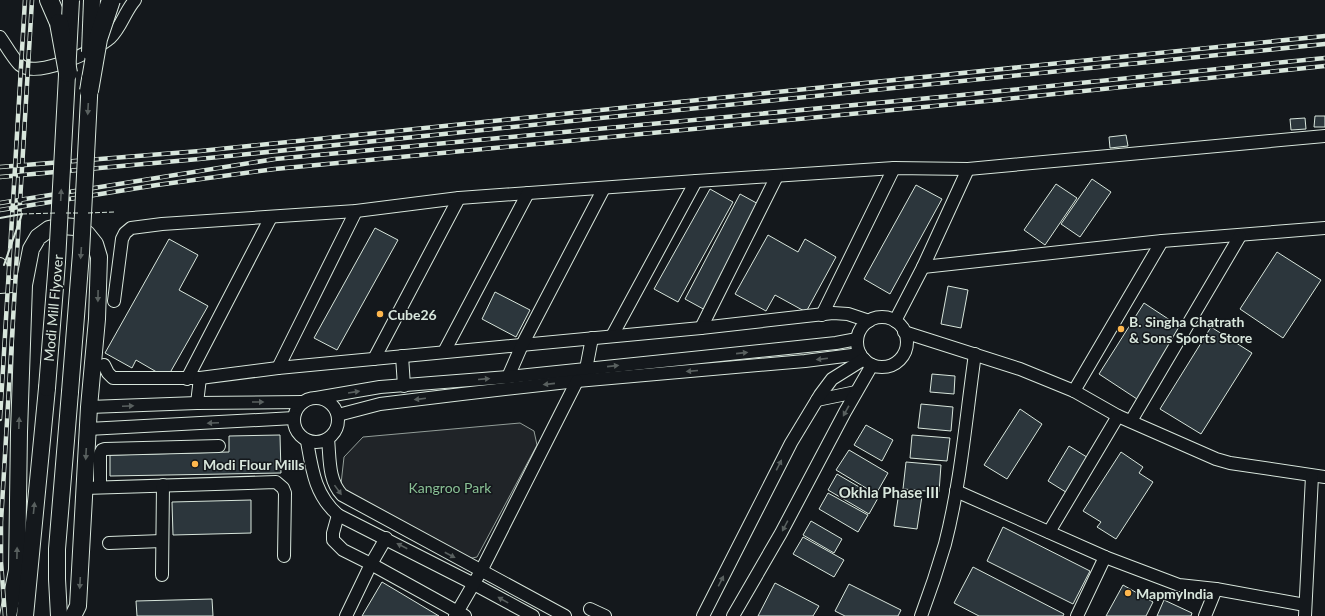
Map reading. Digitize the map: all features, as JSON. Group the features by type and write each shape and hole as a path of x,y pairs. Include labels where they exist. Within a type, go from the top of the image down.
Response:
{"highway":[{"path":"49,0 59,23 68,73"},
{"path":"89,91 98,39 102,23 111,0"}],"main road":[{"name":"Modi Mill Flyover","path":"24,616 57,262 71,0"},
{"name":"Modi Mill Flyover","path":"59,616 57,549 81,253 92,0"},
{"path":"8,616 17,570 19,432 24,285 31,248 38,237 49,229 62,226 75,227 87,234 95,244 99,257 98,319 88,430 92,487 78,606 73,616"},
{"path":"13,591 24,616"}],"street":[{"path":"0,37 19,65 26,68 37,69 59,64 82,55 110,38 135,0"},
{"path":"114,301 122,239 131,228 162,224 356,211 459,198 696,181 894,168 968,169 1325,136"},
{"path":"822,315 894,168"},
{"path":"895,322 968,169"},
{"path":"701,328 778,176"},
{"path":"612,336 696,181"},
{"path":"508,377 522,345 604,188"},
{"path":"444,352 528,193"},
{"path":"374,359 459,198"},
{"path":"278,368 356,211"},
{"path":"187,379 271,217"},
{"path":"922,267 1162,241 1240,236 1325,228"},
{"path":"1131,421 1240,236"},
{"path":"1074,391 1162,241"},
{"path":"0,264 3,286 24,285"},
{"path":"104,365 108,373 113,378 187,379 278,368 701,328 841,313 869,321"},
{"path":"866,359 858,349 857,339 860,330 869,321 883,317 895,322 904,332 1020,369 1074,391 1118,416 1191,449 1230,463 1325,477"},
{"path":"338,415 380,404 577,381 805,361 866,359 884,367 890,365 901,357 906,345 904,332"},
{"path":"586,369 592,338"},
{"path":"89,407 197,403 303,402 316,398 380,387 508,377 836,343 857,339"},
{"path":"921,616 945,542 956,491 975,354"},
{"path":"402,356 404,386"},
{"path":"733,616 781,533 856,392 866,359"},
{"path":"703,616 791,443 817,400 832,379 866,359"},
{"path":"197,403 200,378"},
{"path":"338,515 333,533 333,540 342,550 371,564 460,615 474,584 577,381"},
{"path":"380,387 380,404"},
{"path":"817,400 856,392"},
{"path":"303,402 297,410 294,418 296,431 307,441 320,442 328,439 336,430 338,415 333,406 325,400 316,398"},
{"path":"1049,532 1118,416"},
{"path":"88,430 294,418"},
{"path":"328,439 334,485 342,496 565,616"},
{"path":"307,441 312,469 318,488 330,508 338,515 386,538 533,616"},
{"path":"219,446 105,449 102,450 100,454 92,487 276,482 283,488 285,493 284,556"},
{"path":"312,469 331,469"},
{"path":"956,491 1105,557 1179,585 1216,589 1305,611 1312,476"},
{"path":"162,575 163,485"},
{"path":"346,616 371,564 386,538"},
{"path":"109,543 162,541"},
{"path":"1077,616 1105,557"},
{"path":"1205,616 1216,589"},
{"path":"590,609 605,616"}],"green space":[{"name":"Kangroo Park","path":"520,423 534,431 537,445 477,557 463,560 351,497 341,484 344,457 363,437"}],"building":[{"path":"1315,116 1325,116 1325,127 1314,127"},
{"path":"1305,118 1306,129 1291,130 1290,119"},
{"path":"1126,135 1128,146 1110,148 1109,137"},
{"path":"1092,179 1111,192 1080,237 1061,224"},
{"path":"1056,184 1077,198 1045,245 1024,230"},
{"path":"916,185 942,199 890,294 864,279"},
{"path":"710,189 733,202 678,302 654,289"},
{"path":"740,194 762,206 707,311 685,299"},
{"path":"375,228 398,240 337,350 314,338"},
{"path":"768,235 798,252 805,239 836,257 806,312 775,295 766,311 735,294"},
{"path":"169,239 198,255 179,290 208,306 167,378 136,360 132,368 105,353"},
{"path":"1277,252 1321,280 1283,338 1240,309"},
{"path":"948,286 968,290 961,328 941,324"},
{"path":"495,292 530,310 516,337 482,319"},
{"path":"1144,303 1182,328 1137,399 1099,374"},
{"path":"1211,327 1252,353 1201,434 1160,409"},
{"path":"932,374 955,376 954,394 930,392"},
{"path":"921,404 953,407 951,431 918,428"},
{"path":"1020,409 1042,424 1007,479 984,465"},
{"path":"866,425 893,440 882,461 854,445"},
{"name":"Modi Flour Mills","path":"280,435 281,473 110,476 110,455 229,452 229,436"},
{"path":"912,435 950,438 947,461 910,458"},
{"path":"1069,446 1090,459 1069,494 1048,481"},
{"path":"849,450 888,473 876,494 836,470"},
{"path":"1121,452 1143,467 1139,473 1153,482 1116,539 1097,527 1101,522 1083,511"},
{"path":"906,462 941,465 939,492 903,489"},
{"path":"837,474 878,498 869,514 828,490"},
{"path":"899,492 922,496 917,529 894,526"},
{"path":"828,493 868,515 858,532 819,509"},
{"path":"251,500 251,533 173,535 172,502"},
{"path":"811,521 842,539 834,553 803,535"},
{"path":"1003,527 1090,571 1073,604 987,561"},
{"path":"803,537 844,560 834,577 793,554"},
{"path":"973,567 1064,614 1063,616 979,616 954,603"},
{"path":"382,582 439,616 362,616"},
{"path":"775,583 819,606 813,616 758,616"},
{"path":"849,584 901,610 898,616 845,616 835,611"},
{"name":"MapmyIndia","path":"1123,585 1153,602 1146,616 1106,616"},
{"path":"212,599 213,616 137,616 136,601"},
{"path":"1164,600 1192,613 1191,616 1157,616"}],"railway":[{"path":"0,419 25,0"},
{"path":"5,616 1,562 1,522 32,0"},
{"path":"0,167 200,151 1325,36"},
{"path":"0,177 199,159 1325,44"},
{"path":"0,203 275,159 962,95 1325,58"},
{"path":"0,210 157,185 275,169 997,100 1325,66"}],"fence":[{"path":"88,213 114,212"},
{"path":"22,214 56,213"},
{"path":"66,213 78,213"}],"wall":[{"path":"0,218 22,214 4,265"}],"place":[{"name":"Cube26","path":"380,314"},
{"name":"B. Singha Chatrath & Sons Sports Store","path":"1121,329"},
{"name":"Modi Flour Mills","path":"195,464"},
{"name":"MapmyIndia","path":"1128,593"}],"district":[{"name":"Okhla Phase III","path":"889,492"}]}
